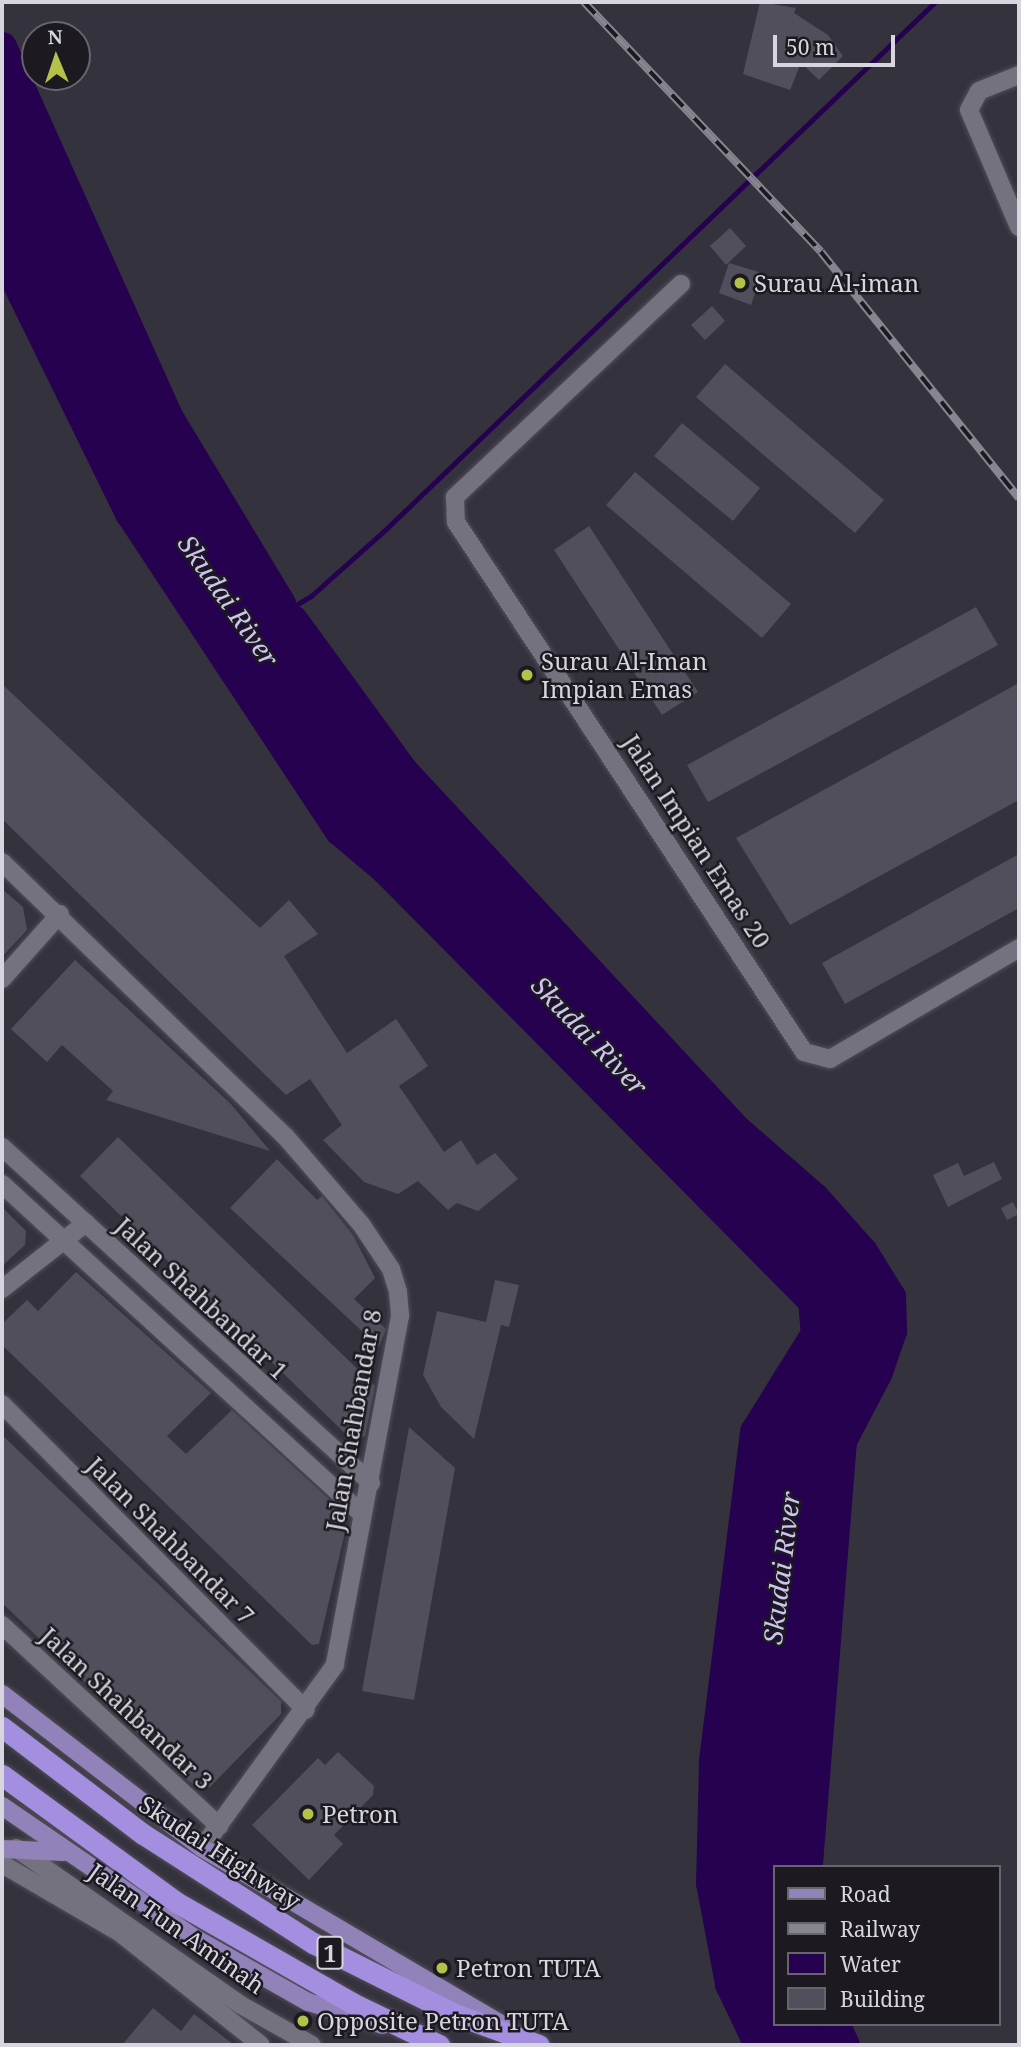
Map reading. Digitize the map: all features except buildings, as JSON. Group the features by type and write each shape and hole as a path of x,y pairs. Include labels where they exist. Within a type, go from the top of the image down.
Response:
{"highway":[{"name":"Skudai Highway","path":"2,1727 143,1834 359,1969 536,2044"},
{"name":"1","path":"2,1775 125,1867 400,2029 439,2045"}],"main road":[{"path":"2,1694 202,1848 536,2044"},
{"path":"2,1806 62,1852 308,2002 400,2029"},
{"name":"Jalan Tun Aminah","path":"6,1846 62,1852"}],"street":[{"path":"1019,75 979,91 969,110 1019,227"},
{"name":"Jalan Impian Emas 20","path":"681,284 455,497 456,522 804,1052 830,1059 1019,948"},
{"name":"Jalan Shahbandar 8","path":"2,862 60,915 285,1136 391,1269 400,1316 371,1483 360,1512 335,1665 306,1710 202,1848"},
{"path":"2,979 60,915"},
{"name":"Jalan Shahbandar 1","path":"2,1147 371,1483"},
{"path":"2,1184 360,1512"},
{"path":"2,1289 86,1223"},
{"name":"Jalan Shahbandar 7","path":"2,1404 306,1710"},
{"name":"Jalan Shahbandar 3","path":"2,1625 219,1826"},
{"name":"Jalan Tun Aminah","path":"6,1846 308,2045"},
{"name":"Jalan Tun Aminah","path":"2,1864 120,1932 261,2045"}],"water":[{"name":"Skudai River","path":"2,47 170,420 281,604 404,772 739,1131 815,1198 863,1252 891,1297 892,1331 878,1372 842,1441 808,1865 772,1865 772,2026 836,2026 845,2045 759,2045 754,2040 730,1984 711,1883 714,1763 755,1432 816,1334 813,1301 385,869 340,831 130,513 2,252"}],"waterway":[{"path":"281,614 311,596 387,528 935,2"},
{"path":"2,47 170,420 281,604"},
{"name":"Skudai River","path":"2,252 130,513 340,831 385,869 813,1301 816,1334 755,1432 714,1763 711,1883 730,1984 759,2045"},
{"path":"293,620 404,772 739,1132 815,1198 863,1252 891,1297 892,1331 878,1372 842,1441 808,1865"},
{"path":"836,2026 845,2045"}],"railway":[{"path":"584,2 821,252 1019,498"}],"place":[{"name":"Surau Al-iman","path":"740,283"},
{"name":"Surau Al-Iman Impian Emas","path":"527,675"},
{"name":"Petron","path":"308,1814"},
{"name":"Petron TUTA","path":"442,1968"},
{"name":"Opposite Petron TUTA","path":"303,2021"}]}
